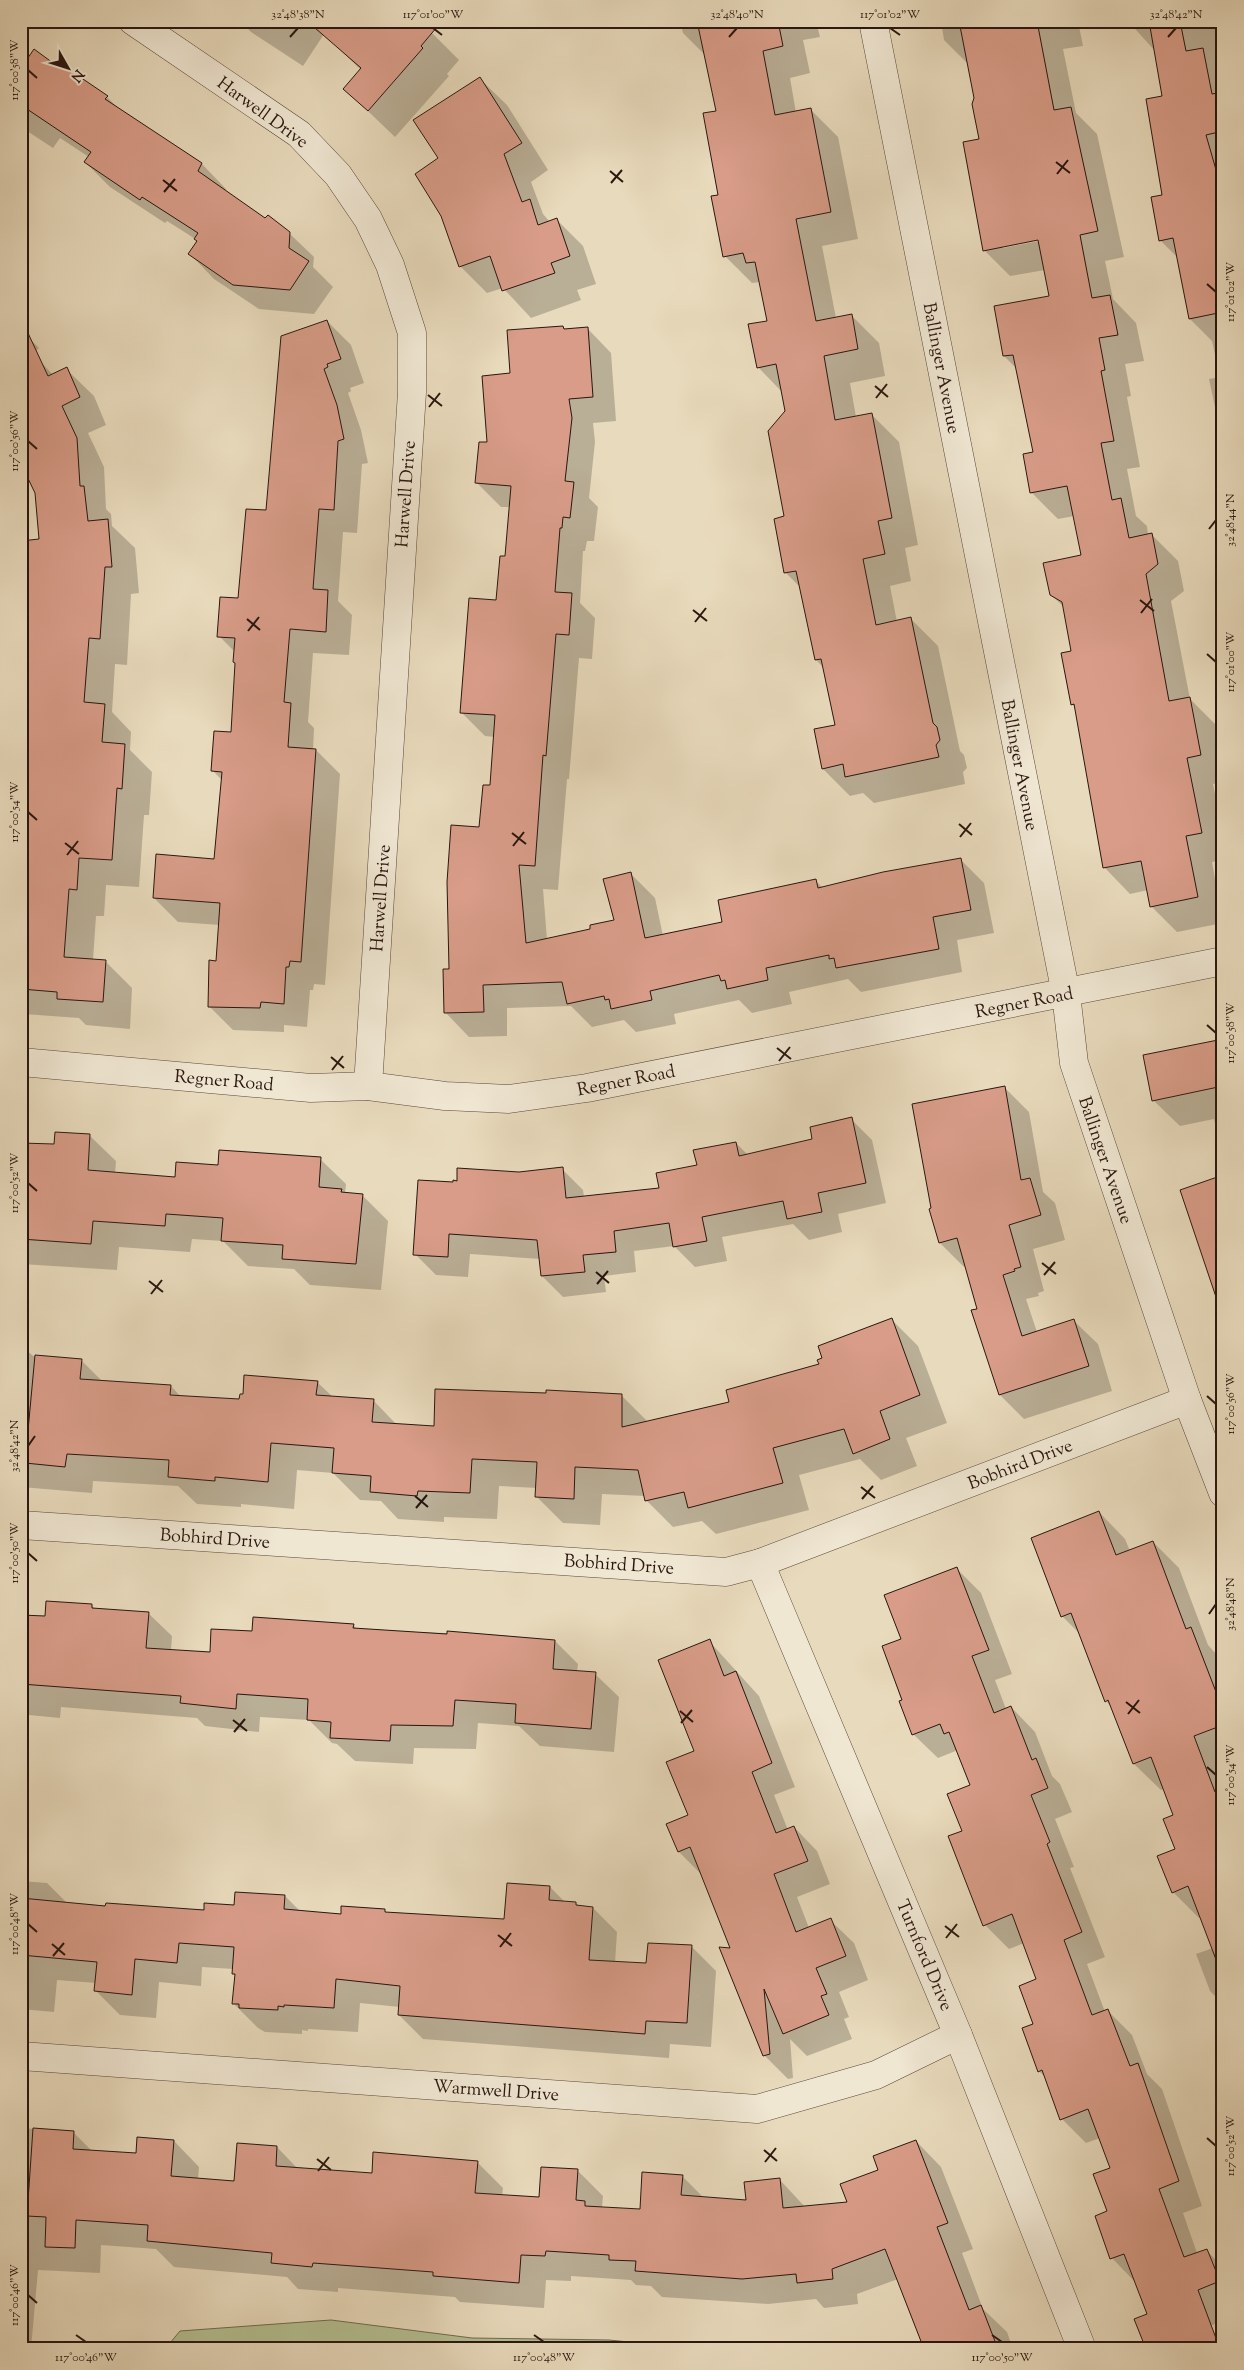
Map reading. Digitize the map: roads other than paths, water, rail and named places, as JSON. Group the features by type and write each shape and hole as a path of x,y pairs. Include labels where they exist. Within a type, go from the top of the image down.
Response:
{"street":[{"name":"Harwell Drive","path":"133,21 298,134 338,175 368,218 390,265 412,333 412,392 368,1086"},
{"name":"Ballinger Avenue","path":"873,21 1066,994 1074,1063 1187,1400 1223,1493"},
{"name":"Regner Road","path":"21,1062 311,1088 368,1086 445,1096 509,1099 587,1088 1223,962"},
{"name":"Bobhird Drive","path":"21,1525 726,1572 760,1563 1187,1400"},
{"name":"Turnford Drive","path":"760,1563 958,2035 1082,2349"},
{"name":"Warmwell Drive","path":"21,2056 757,2109 876,2075 958,2035"}]}
